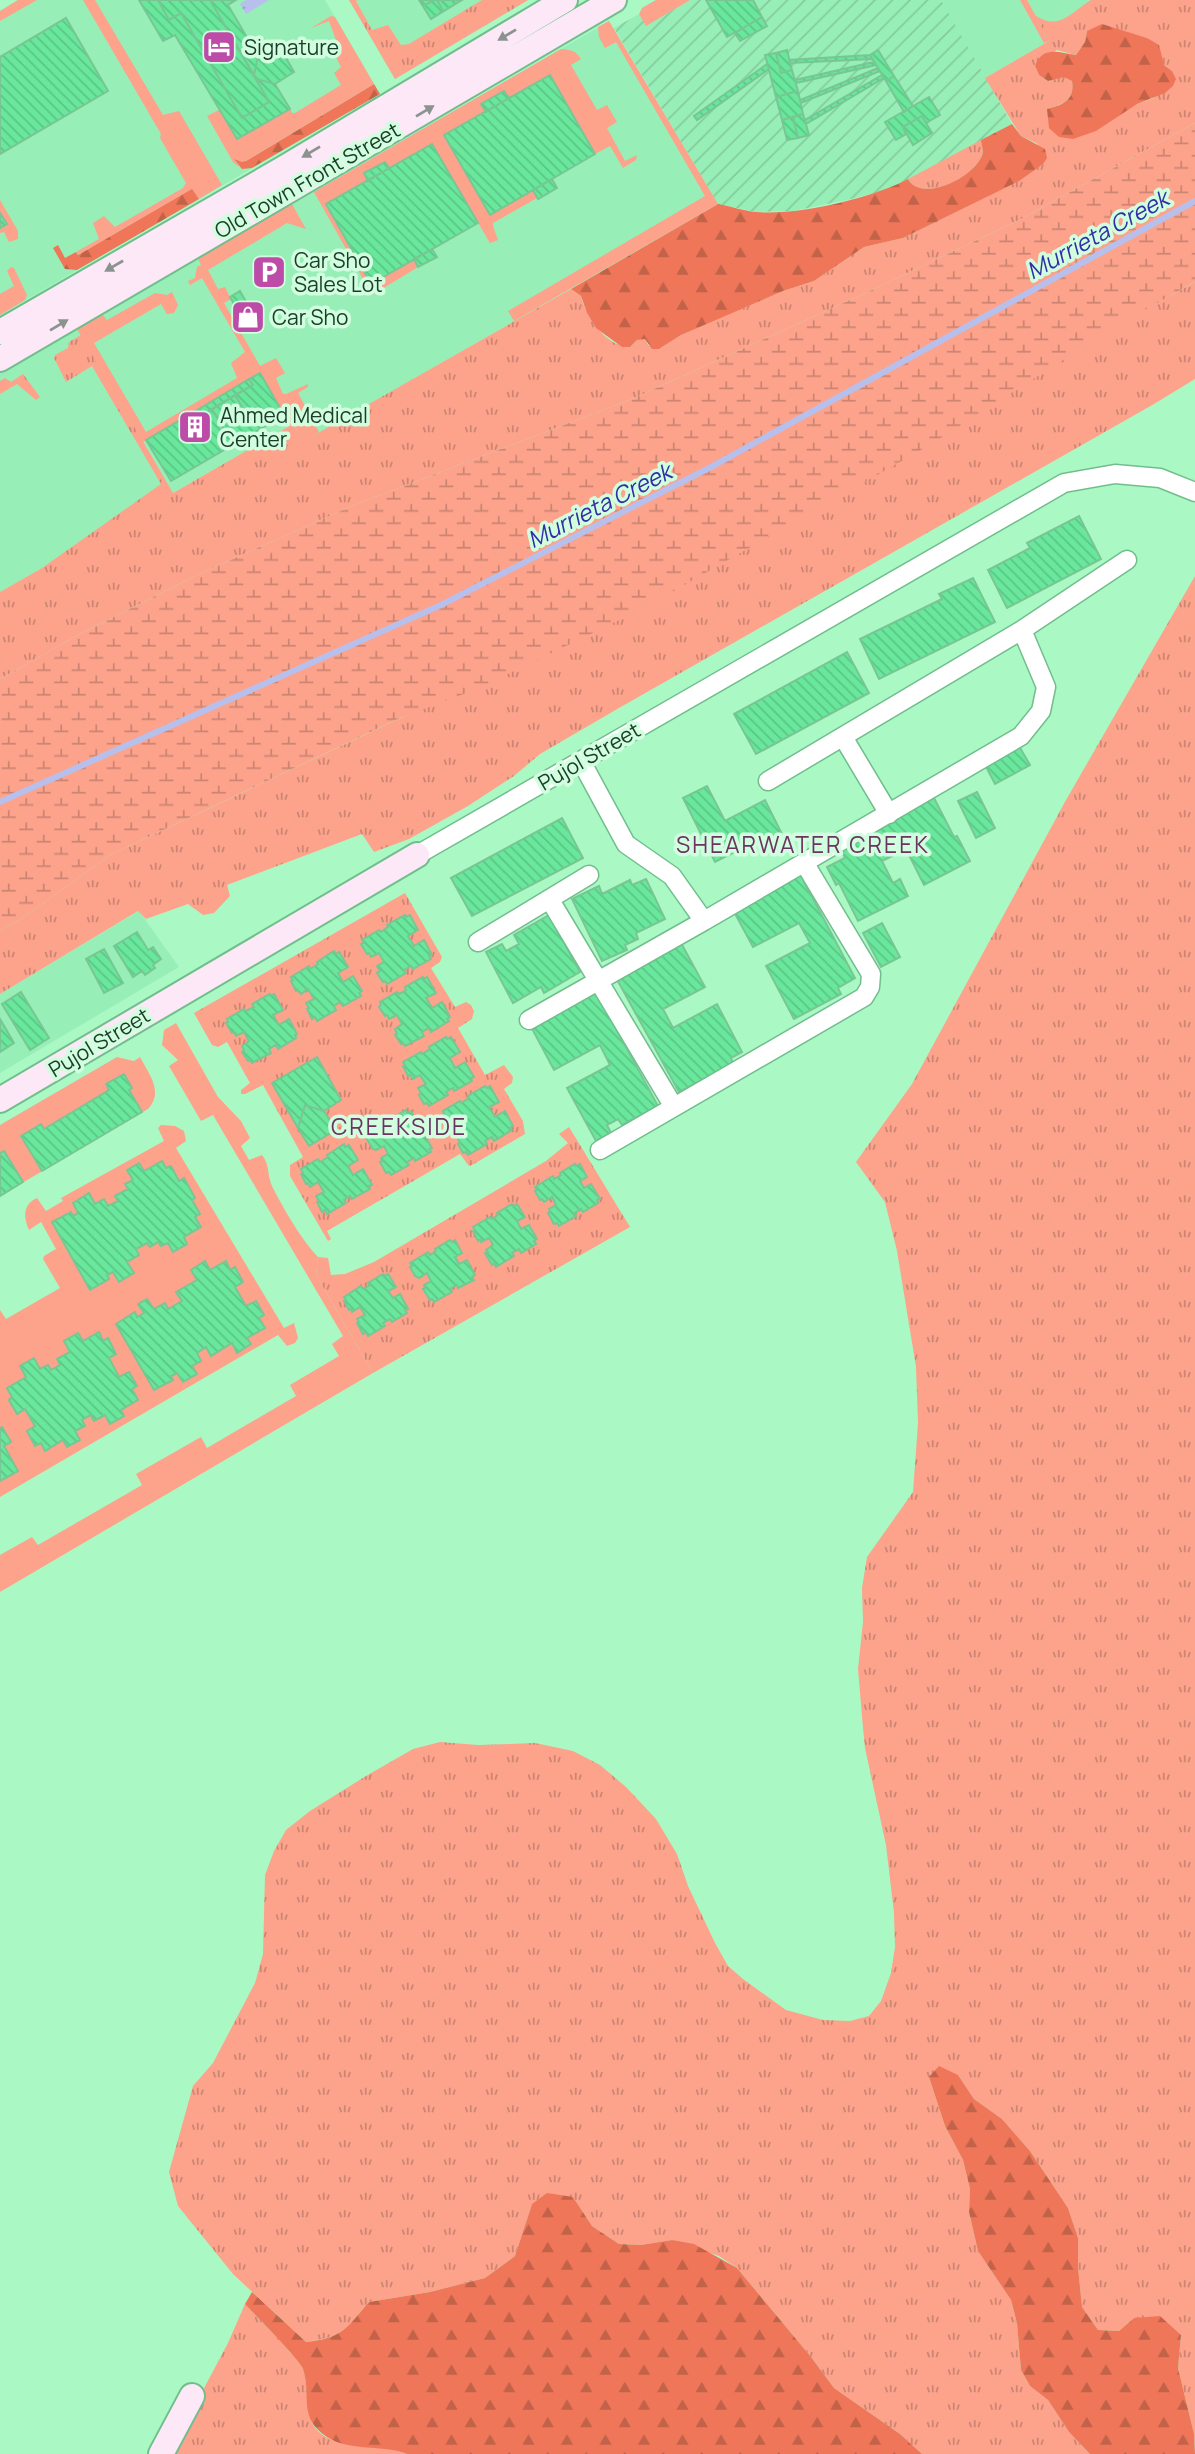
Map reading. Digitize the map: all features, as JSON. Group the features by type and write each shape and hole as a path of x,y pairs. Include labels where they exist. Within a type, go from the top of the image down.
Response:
{"main road":[{"name":"Old Town Front Street","path":"0,332 286,167 565,0"},
{"name":"Old Town Front Street","path":"0,359 614,0"},
{"name":"Pujol Street","path":"0,1100 417,855"},
{"path":"161,2454 192,2396"}],"street":[{"name":"Pujol Street","path":"417,855 1064,483 1115,474 1160,478 1195,492"},
{"path":"768,781 1022,631 1127,560"},
{"path":"530,1020 805,864 1021,736 1041,711 1046,687 1022,631"},
{"path":"843,737 889,814"},
{"path":"581,761 626,844 672,876 704,921"},
{"path":"600,1150 864,997 870,987 871,974 805,864"},
{"path":"478,942 589,875"},
{"path":"550,900 674,1107"}],"shaded area":[{"path":"18,0 325,0 380,94 0,315 0,11"},
{"path":"349,0 528,0 395,79"},
{"path":"656,0 941,0 1012,124 890,189 793,211 756,212 718,204 614,28 641,13 642,8"},
{"path":"941,0 1152,0 1049,41 985,78"},
{"path":"609,21 718,204 304,442 293,424 0,592 0,373"},
{"path":"139,911 179,967 0,1073 0,994"}],"green space":[{"path":"18,0 37,0 0,21 0,11"},
{"path":"83,0 95,0 163,115 179,111 222,185 199,199 192,189 78,255 76,252 99,239 93,223 104,216 115,227 183,188 186,183 160,138 161,134"},
{"path":"349,0 357,0 372,30 388,25 401,45 409,44 482,0 528,0 395,79"},
{"path":"656,0 690,0 646,26 639,14 642,8"},
{"path":"1020,0 1027,0 1049,41 1044,43"},
{"path":"1091,0 1195,0 1195,123 1021,219 872,290 632,399 354,505 197,575 76,636 0,679 0,592 42,568 161,484 92,366 66,382 54,358 68,348 69,342 81,335 173,493 293,424 304,441 571,289 581,296 599,330 613,342 630,347 637,340 645,338 648,345 659,349 711,321 814,281 864,247 903,238 995,190 1038,144 1021,136 985,78 1049,41 1035,15 1043,20 1058,21","holes":["1087,31 1132,34 1147,38 1164,65 1172,71 1154,98 1122,112 1047,109 1070,97 1072,81 1064,76 1048,81 1039,75 1035,66 1057,50 1076,55 1085,42"]},
{"path":"331,16 335,17 374,84 246,161 234,159 239,167 233,162 207,116 219,110 237,138 290,109 295,113 341,85 334,73 341,67 335,55 340,51 329,21 311,28"},
{"path":"609,21 718,204 514,321 508,311 705,196 616,42 605,48 599,37 598,27"},
{"path":"1102,24 1147,38 1159,45 1164,65 1172,71 1176,79 1165,93 1137,104 1096,131 1073,139 1059,137 1049,128 1047,109 1067,101 1072,93 1072,81 1064,77 1048,81 1039,75 1035,66 1038,59 1047,53 1076,55 1085,42 1087,31"},
{"path":"561,49 572,51 581,59 571,65 597,110 607,105 617,122 607,128 625,161 637,155 636,160 623,168 610,146 595,154 550,75 509,98 504,91 482,103 486,112 445,135 490,215 533,190 537,198 493,223 498,240 490,243 432,144 389,168 385,162 365,173 418,267 372,295 314,192"},
{"path":"374,84 380,94 252,168 242,169 233,158 246,161"},
{"path":"1195,123 1195,282 1120,324 928,446 642,609 477,689 400,718 110,855 21,919 0,930 0,679 76,636 197,575 354,505 632,399 872,290 1021,219"},
{"path":"1012,124 1021,136 1045,149 1047,158 1019,181 903,238 864,247 814,281 783,291 681,335 659,349 652,349 645,339 637,340 630,347 622,347 596,328 581,296 571,289 718,204 746,211 773,213 855,199 908,179 915,186 937,188 962,177 972,169 980,160 983,151 981,140"},
{"path":"981,140 983,151 980,160 962,177 937,188 925,189 915,186 908,179"},
{"path":"193,188 199,199 77,270 65,269 53,248 58,245 65,258 76,252 78,255"},
{"path":"0,200 18,231 18,239 9,242 4,232 0,233 0,228 6,224 0,213"},
{"path":"292,204 306,229 287,223 208,270 218,289 225,287 231,299 224,303 260,366 276,358 285,373 276,378 283,394 308,384 308,387 298,393 319,432 304,442 294,425 291,426 260,373 143,442 77,329 102,314 107,320 155,293 167,295 172,292 178,305 174,313 167,314 161,304 94,343 146,432 237,378 231,363 245,352 202,278 190,285 188,281 195,278 197,267 201,265 198,258"},
{"path":"11,267 14,268 27,295 25,300 0,315 0,294 14,286 7,271"},
{"path":"1195,282 1195,379 1154,404 540,754 514,776 468,806 409,839 374,852 362,834 227,885 230,896 214,913 203,915 188,904 146,919 138,911 0,994 0,930 21,919 110,855 426,706"},
{"path":"23,374 40,397 36,400 17,384 0,394 0,381 5,378 11,382"},
{"path":"1195,576 1195,2448 1178,2368 1181,2335 1134,2318 1119,2331 1098,2330 1082,2307 1078,2238 1068,2208 1030,2151 1002,2119 974,2099 958,2075 929,2077 945,2126 963,2160 970,2189 969,2212 978,2251 1011,2300 1017,2323 1021,2370 1030,2386 1048,2400 1069,2432 1090,2454 922,2454 900,2434 834,2388 737,2268 719,2256 672,2240 641,2245 619,2244 592,2226 573,2197 532,2204 515,2256 485,2278 430,2292 369,2302 336,2335 306,2342 233,2274 178,2206 169,2172 193,2086 213,2063 255,1983 263,1954 265,1875 274,1851 286,1830 310,1811 366,1776 413,1749 440,1742 478,1745 535,1743 573,1751 600,1765 626,1787 656,1819 677,1854 688,1886 715,1943 728,1966 743,1979 786,2010 823,2020 850,2021 869,2016 881,2001 891,1973 895,1947 894,1913 886,1845 863,1728 858,1669 863,1622 862,1588 867,1557 913,1492 918,1423 916,1367 897,1251 885,1202 856,1162 912,1084 1066,800"},
{"path":"405,893 442,957 440,962 431,968 455,1007 466,1002 474,1011 472,1019 458,1028 485,1075 504,1065 513,1077 512,1083 504,1089 523,1121 525,1134 469,1166 460,1154 327,1231 331,1239 328,1241 290,1176 290,1165 303,1157 263,1085 241,1094 241,1090 250,1083 227,1042 218,1047 212,1045 194,1013"},
{"path":"176,1023 218,1097 241,1121 250,1138 241,1146 249,1160 262,1155 265,1159 270,1182 281,1204 318,1257 316,1275 373,1373 0,1592 0,1555 32,1537 38,1545 142,1485 136,1474 201,1437 207,1448 296,1396 290,1385 339,1356 332,1344 343,1336 213,1115 201,1121 169,1066 178,1060 162,1045 164,1030"},
{"path":"117,1057 134,1061 140,1057 151,1076 155,1090 153,1103 148,1109 0,1196 0,1125"},
{"path":"161,1125 175,1126 184,1131 186,1141 176,1148 284,1328 294,1323 298,1338 295,1343 287,1346 278,1335 0,1497 0,1310 6,1319 60,1288 43,1259 56,1249 41,1222 29,1230 25,1216 27,1207 37,1198 46,1211 63,1201 61,1198 164,1141 158,1128"},
{"path":"569,1127 630,1227 373,1373 316,1275 318,1257 328,1258 331,1275 345,1274 374,1262 546,1161 568,1143 559,1134"},
{"path":"939,2066 958,2075 974,2099 1002,2119 1030,2151 1068,2208 1078,2238 1082,2307 1098,2330 1119,2331 1134,2318 1160,2316 1181,2335 1178,2368 1194,2434 1195,2454 1090,2454 1069,2432 1048,2400 1030,2386 1021,2370 1017,2323 1011,2300 978,2251 969,2212 970,2189 963,2160 945,2126 929,2077"},
{"path":"547,2193 573,2197 592,2226 619,2244 641,2245 672,2240 694,2244 737,2268 834,2388 900,2434 922,2454 407,2454 346,2445 327,2437 318,2429 312,2422 307,2406 303,2369 245,2304 252,2292 306,2342 328,2338 342,2331 369,2302 430,2292 485,2278 515,2256 532,2204"},
{"path":"245,2304 303,2369 310,2419 321,2434 341,2443 407,2454 169,2454 228,2343"}],"water":[{"path":"246,0 269,0 246,14 240,4"}],"building":[{"path":"139,0 158,0 169,20 181,13 242,118 269,102 256,79 275,84 290,109 237,139 175,35 163,41"},
{"name":"Signature","path":"158,0 210,0 269,102 242,118 181,13 169,20"},
{"path":"210,0 236,0 228,5 258,56 254,75"},
{"path":"419,0 462,0 431,19"},
{"path":"437,0 443,11 431,19 423,6"},
{"path":"706,0 753,0 762,17 727,37"},
{"path":"762,17 767,26 740,41 735,33"},
{"path":"66,18 108,91 0,154 0,57"},
{"path":"278,44 294,72 275,84 256,79 254,75 258,56"},
{"path":"787,50 792,70 781,73 776,53"},
{"path":"878,50 894,76 886,81 870,55"},
{"path":"776,53 781,73 792,70 798,91 776,97 765,55"},
{"path":"870,55 872,59 790,63 789,60"},
{"path":"874,62 876,65 796,83 795,80"},
{"path":"767,64 769,69 697,120 694,116"},
{"path":"878,68 880,71 801,103 800,100"},
{"path":"550,75 595,154 490,215 444,135"},
{"path":"882,75 884,78 806,124 805,120"},
{"path":"894,76 913,106 904,112 886,81"},
{"path":"504,91 509,98 486,112 481,104"},
{"path":"798,91 803,114 782,120 776,97"},
{"path":"929,97 940,115 926,123 922,116 903,127 906,134 896,140 885,122"},
{"path":"803,114 809,135 798,138 793,117"},
{"path":"922,116 932,133 913,145 903,127"},
{"path":"793,117 798,138 787,140 782,120"},
{"path":"432,144 478,223 371,284 326,204"},
{"path":"385,162 389,168 368,181 364,173"},
{"path":"552,179 557,188 538,199 533,190"},
{"path":"0,213 7,224 0,228"},
{"path":"432,249 437,257 418,267 414,259"},
{"name":"Car Sho","path":"240,291 259,325 249,330 230,297"},
{"name":"Ahmed Medical Center","path":"260,373 284,415 171,481 146,440 189,415 192,421 212,409 225,431 248,417 235,395 253,385 249,379"},
{"path":"249,379 253,385 192,421 189,415"},
{"path":"235,395 248,417 225,431 212,409"},
{"path":"1079,516 1101,559 1007,608 988,570 1030,548 1027,543"},
{"path":"973,578 995,622 879,679 860,639 942,599 939,594"},
{"path":"847,652 869,693 756,754 734,714"},
{"path":"1019,746 1030,765 995,784 985,765"},
{"path":"707,786 725,821 765,800 781,832 715,862 683,798"},
{"path":"977,792 995,828 976,838 958,801"},
{"path":"934,798 970,861 924,885 906,849 882,861 893,883 900,879 908,896 858,921 839,883 836,885 827,867 845,858 840,847"},
{"path":"562,818 583,858 472,916 451,878"},
{"path":"800,874 855,978 838,988 841,994 794,1019 766,966 810,943 799,923 753,947 733,910"},
{"path":"646,879 665,919 636,933 638,939 625,945 627,950 602,961 572,899 599,886 602,894 630,880 632,885"},
{"path":"410,915 418,930 408,936 414,946 424,940 432,955 429,956 431,959 413,969 411,966 404,970 406,973 387,984 377,973 380,971 377,966 384,962 379,953 371,957 367,954 361,944 364,943 362,940 379,930 381,932 387,925"},
{"path":"549,915 580,972 544,993 541,987 513,1003 486,952 502,944 506,951 519,944 514,935"},
{"path":"882,923 900,957 881,967 863,933"},
{"path":"137,932 148,950 153,947 161,959 153,965 155,968 145,975 142,971 133,977 114,946"},
{"path":"680,941 705,987 663,1009 673,1028 717,1004 742,1052 731,1058 733,1064 679,1092 615,976"},
{"path":"104,949 123,983 104,993 86,959"},
{"path":"334,951 336,954 339,952 348,967 338,973 343,982 353,976 362,991 359,993 361,996 343,1006 340,1002 334,1006 336,1010 317,1021 315,1017 312,1019 306,1003 314,999 308,989 301,994 296,991 291,977 309,966 310,969"},
{"path":"427,977 436,993 426,998 432,1008 442,1002 450,1017 447,1019 449,1021 431,1032 429,1028 422,1032 424,1036 405,1046 395,1035 395,1029 402,1024 397,1015 389,1019 385,1016 379,1007 380,1002 406,990 405,987"},
{"path":"594,988 658,1106 622,1125 618,1119 607,1125 611,1133 596,1141 567,1088 610,1065 600,1045 554,1070 529,1023"},
{"path":"21,992 49,1038 30,1050 2,1004"},
{"path":"274,994 283,1010 273,1015 279,1025 289,1019 297,1034 296,1038 278,1049 276,1045 269,1049 271,1053 252,1063 242,1052 242,1046 249,1041 244,1032 236,1036 232,1033 226,1023 227,1019 244,1009 246,1011 254,1007 252,1004"},
{"path":"0,1019 14,1043 0,1052"},
{"path":"446,1037 451,1037 460,1052 450,1058 455,1068 465,1062 474,1077 471,1078 472,1081 454,1091 453,1088 446,1092 448,1095 429,1106 424,1104 418,1088 426,1084 420,1075 413,1079 408,1076 403,1062 421,1052 422,1054"},
{"path":"317,1057 341,1100 324,1111 305,1105 298,1128 272,1083"},
{"path":"124,1074 132,1088 129,1090 142,1112 42,1171 21,1136 41,1124 44,1129 109,1090 106,1084"},
{"path":"485,1086 490,1086 499,1102 489,1107 495,1117 505,1111 513,1126 510,1128 512,1130 494,1141 492,1137 485,1141 487,1144 468,1155 463,1153 458,1144 460,1143 457,1137 465,1133 460,1124 452,1128 447,1125 442,1116 443,1111 460,1101 461,1103"},
{"path":"305,1105 324,1111 336,1130 309,1146 298,1128"},
{"path":"406,1110 407,1113 411,1111 419,1126 412,1130 416,1137 423,1133 432,1148 429,1149 431,1152 415,1161 414,1158 407,1162 409,1165 391,1175 386,1173 380,1162 381,1158 388,1154 384,1146 373,1149 366,1133 392,1121 391,1119"},
{"path":"344,1144 345,1147 349,1145 358,1160 348,1166 353,1175 363,1169 372,1185 369,1186 370,1189 352,1199 350,1196 344,1200 346,1203 327,1214 325,1210 322,1212 316,1196 324,1192 318,1182 310,1187 306,1184 301,1169 318,1159 320,1162"},
{"path":"4,1151 23,1182 0,1196 0,1153"},
{"path":"162,1161 166,1168 171,1166 179,1181 184,1178 195,1198 192,1200 200,1214 195,1217 201,1227 184,1237 187,1244 173,1252 168,1243 161,1246 158,1242 150,1247 147,1243 136,1249 139,1255 127,1262 134,1273 119,1282 113,1272 107,1275 109,1279 90,1290 52,1222 71,1212 73,1216 78,1213 73,1203 89,1193 95,1204 104,1199 108,1206 118,1201 115,1196 128,1189 125,1184 133,1180 127,1170 139,1163 144,1171"},
{"path":"580,1164 587,1177 580,1181 584,1188 591,1184 600,1199 597,1200 598,1203 583,1212 581,1209 575,1213 576,1216 559,1226 554,1224 548,1213 549,1209 556,1205 552,1197 544,1202 540,1200 535,1187 553,1176 554,1179 561,1175 560,1173"},
{"path":"512,1204 517,1204 525,1217 517,1221 521,1229 529,1225 537,1239 534,1241 536,1244 521,1253 519,1249 512,1253 514,1256 496,1267 485,1253 493,1245 491,1241 489,1238 478,1241 473,1227 490,1217 492,1219"},
{"path":"450,1240 455,1240 462,1253 455,1257 459,1264 467,1260 475,1275 472,1277 474,1280 458,1288 457,1285 450,1289 452,1292 434,1302 423,1289 424,1285 431,1281 427,1273 419,1278 415,1276 410,1263 428,1252 430,1255"},
{"path":"205,1261 210,1270 226,1261 230,1270 235,1267 243,1282 235,1287 246,1306 256,1301 264,1315 259,1318 265,1328 247,1338 251,1344 237,1353 232,1343 211,1356 206,1347 197,1353 201,1361 192,1366 197,1374 183,1382 177,1373 171,1376 173,1380 154,1390 116,1324 135,1312 137,1317 144,1313 138,1304 147,1299 154,1309 165,1303 168,1309 182,1301 176,1292 197,1280 191,1270"},
{"path":"388,1274 396,1287 388,1291 393,1298 400,1294 408,1309 405,1310 407,1313 392,1322 390,1319 383,1323 385,1326 368,1336 366,1332 363,1334 357,1323 357,1319 365,1315 360,1307 352,1312 349,1310 344,1297 361,1286 363,1289 370,1285 368,1283"},
{"path":"99,1332 103,1341 108,1338 116,1354 109,1358 119,1377 129,1372 137,1386 132,1389 138,1400 121,1410 124,1416 110,1424 105,1415 94,1421 91,1415 82,1420 85,1426 75,1431 80,1440 67,1447 63,1440 45,1451 41,1443 35,1446 27,1431 35,1426 25,1409 17,1414 9,1400 12,1397 7,1388 26,1377 20,1366 34,1358 40,1369 48,1365 51,1370 60,1365 57,1359 70,1352 64,1341 78,1333 83,1341"},
{"path":"2,1427 11,1442 4,1446 18,1471 0,1481 0,1428"}],"waterway":[{"name":"Murrieta Creek","path":"0,802 441,605 711,467 1195,201"}],"place":[{"name":"Signature","path":"219,47"},
{"name":"Car Sho Sales Lot","path":"269,272"},
{"name":"Car Sho","path":"248,317"},
{"name":"Ahmed Medical Center","path":"195,427"}],"district":[{"name":"SHEARWATER CREEK","path":"803,844"},
{"name":"CREEKSIDE","path":"399,1126"}]}
